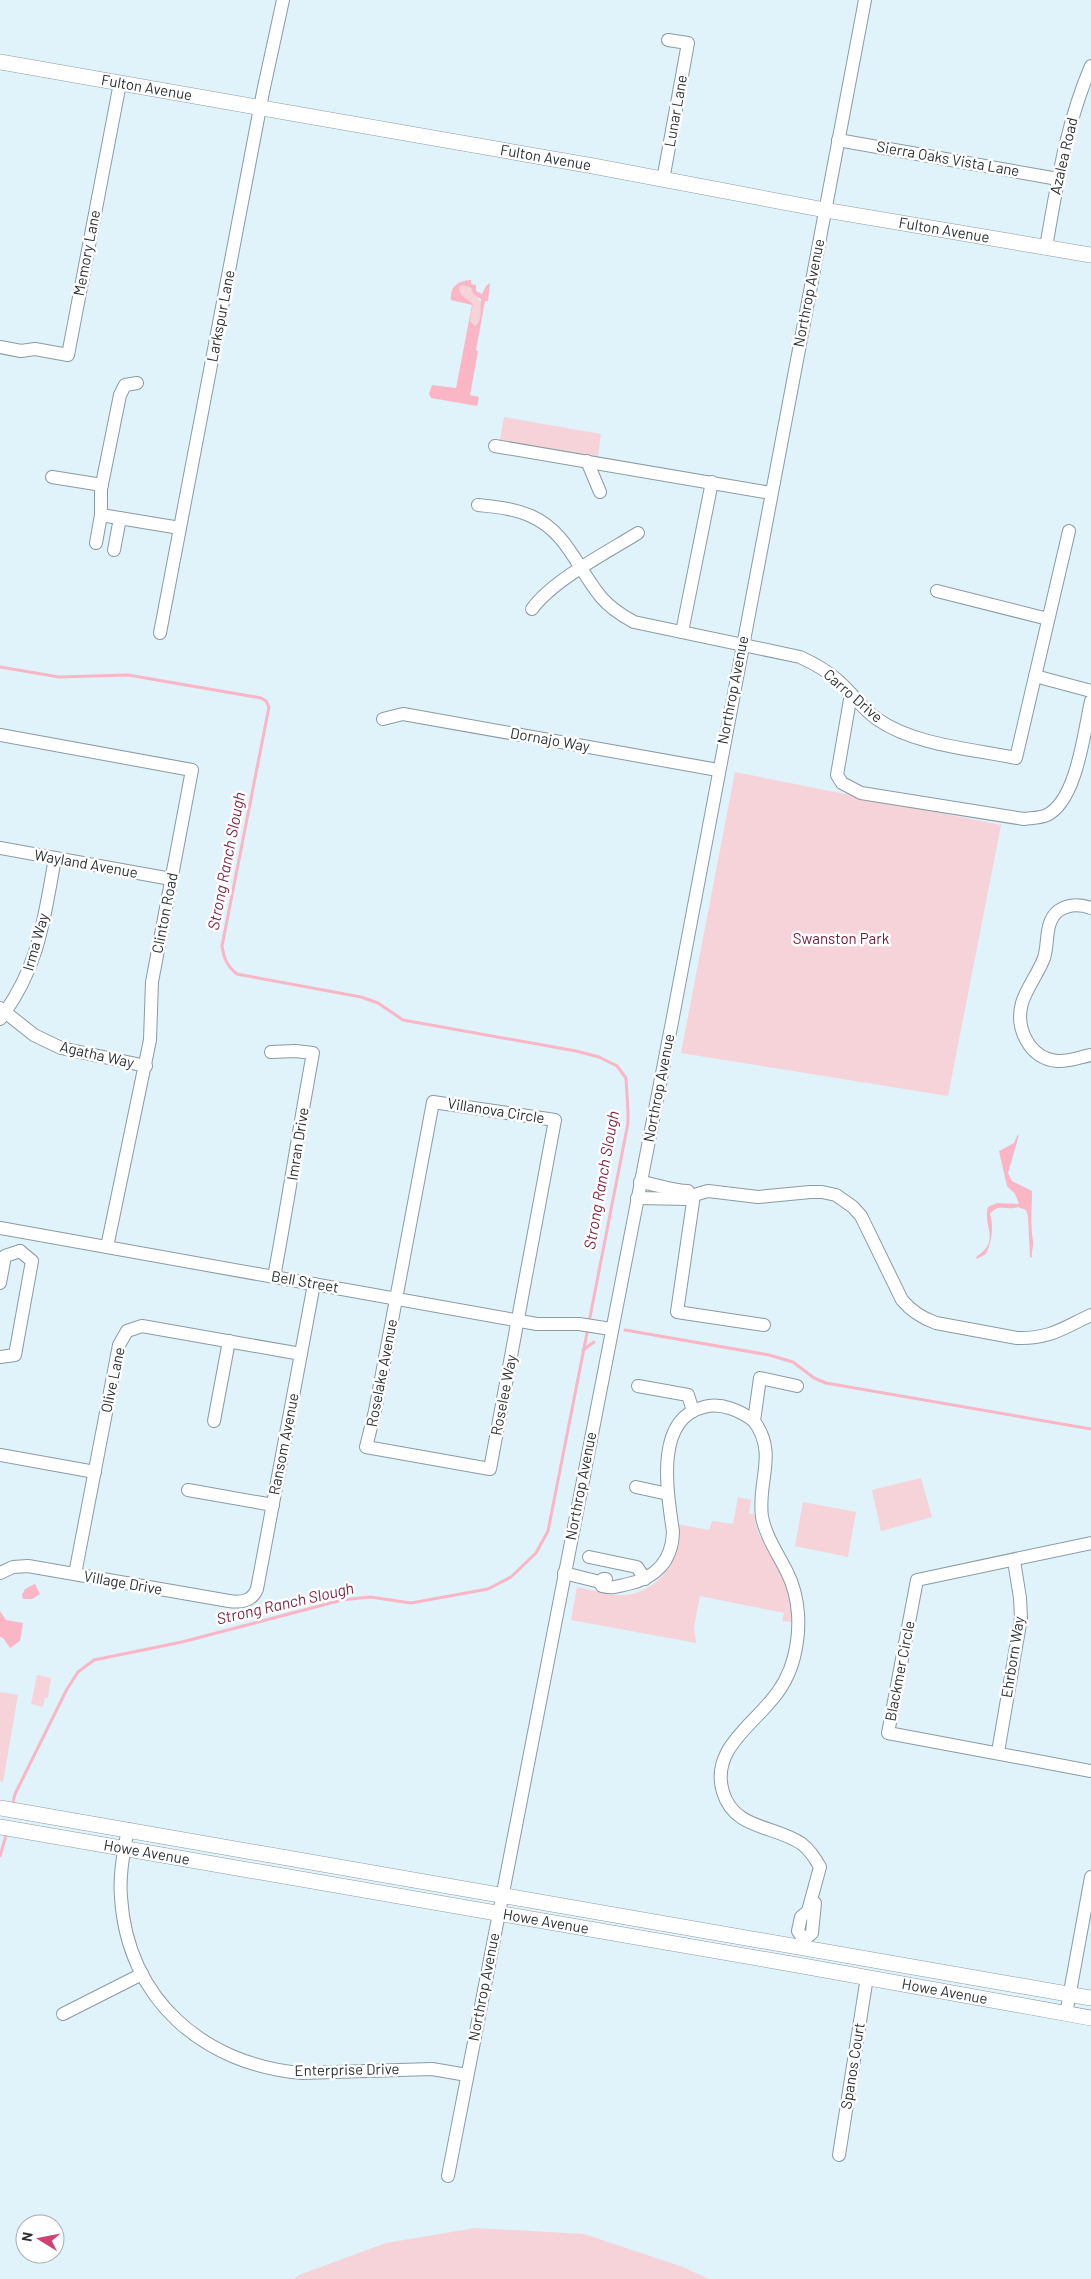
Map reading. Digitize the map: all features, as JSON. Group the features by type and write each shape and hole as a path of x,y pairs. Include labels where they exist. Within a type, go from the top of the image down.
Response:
{"main road":[{"name":"Fulton Avenue","path":"0,62 825,210 1091,255"},
{"name":"Howe Avenue","path":"1,1808 502,1896 803,1943 1091,1998"},
{"name":"Howe Avenue","path":"0,1827 867,1977 1091,2018"},
{"path":"728,1953 740,1948 793,1957 800,1954 803,1943"},
{"path":"867,1977 884,1972 945,1983 963,1975"}],"street":[{"name":"Larkspur Lane","path":"160,633 283,0"},
{"name":"Northrop Avenue","path":"448,2176 637,1198 865,0"},
{"name":"Lunar Lane","path":"663,180 688,43 668,40"},
{"name":"Azalea Road","path":"1046,247 1058,179 1075,110 1091,66"},
{"name":"Memory Lane","path":"0,347 21,351 35,349 68,355 120,83"},
{"name":"Sierra Oaks Vista Lane","path":"838,140 1058,179"},
{"path":"96,543 101,515 102,485 121,391 129,383 138,383"},
{"path":"495,446 771,493"},
{"path":"587,461 600,492"},
{"path":"52,477 102,485"},
{"path":"682,632 712,482"},
{"name":"Carro Drive","path":"478,505 505,508 533,517 561,538 601,597 622,616 641,624 784,652 815,664 836,678 877,719 906,734 1016,758 1069,531"},
{"path":"101,515 180,528"},
{"path":"114,550 120,518"},
{"path":"532,609 549,590 638,532"},
{"path":"937,591 1048,619"},
{"path":"1035,676 1091,691"},
{"path":"850,694 837,775 847,787 861,793 1024,818 1046,815 1059,806 1070,788 1091,701"},
{"name":"Dornajo Way","path":"383,719 403,714 718,770"},
{"name":"Clinton Road","path":"0,736 192,770 152,982 150,1040 146,1066 107,1247"},
{"name":"Wayland Avenue","path":"0,848 171,879"},
{"name":"Irma Way","path":"2,1013 25,981 33,963 55,858"},
{"path":"1091,908 1070,905 1055,915 1048,929 1043,959 1022,1002 1020,1022 1028,1044 1035,1052 1045,1058 1060,1061 1091,1055"},
{"name":"Agatha Way","path":"2,1013 34,1035 61,1048 146,1066"},
{"name":"Imran Drive","path":"271,1052 295,1050 313,1054 294,1156 293,1179 274,1276"},
{"name":"Villanova Circle","path":"396,1298 433,1102 555,1120 517,1320"},
{"path":"640,1182 658,1185 671,1195"},
{"path":"637,1198 671,1195 689,1199 694,1195 708,1191 758,1197 822,1192 845,1200 861,1216 902,1300 915,1313 936,1323 1017,1338 1031,1338 1057,1333 1091,1315"},
{"path":"694,1195 677,1312 764,1324"},
{"name":"Bell Street","path":"0,1228 538,1324 579,1324 611,1329"},
{"path":"20,1250 24,1232"},
{"path":"0,1282 5,1256 20,1250"},
{"path":"0,1358 14,1355 32,1261 20,1250"},
{"name":"Ransom Avenue","path":"248,1600 257,1589 314,1284"},
{"name":"Roselake Avenue","path":"396,1298 375,1411 366,1447 490,1469"},
{"name":"Roselee Way","path":"490,1469 517,1320"},
{"name":"Olive Lane","path":"75,1574 120,1345 128,1331 142,1326 300,1354"},
{"path":"214,1421 229,1341"},
{"path":"754,1422 760,1378 797,1386"},
{"path":"638,1386 688,1395 693,1411"},
{"path":"564,1573 600,1582 602,1586 614,1589 645,1579 662,1567 672,1547 674,1532 666,1468 672,1438 681,1421 693,1411 707,1406 724,1407 742,1413 754,1422 762,1433 766,1450 762,1515 768,1536 794,1588 799,1624 794,1658 782,1686 771,1702 729,1748 721,1768 721,1782 727,1802 740,1817 749,1823 792,1838 808,1849 820,1867 810,1912 801,1917 798,1931 803,1943"},
{"path":"0,1455 95,1472"},
{"path":"636,1487 668,1494"},
{"path":"188,1490 273,1505"},
{"name":"Blackmer Circle","path":"1091,1543 1014,1561 917,1580 888,1733 998,1752 1091,1771"},
{"path":"589,1557 637,1567 645,1579"},
{"name":"Ehrborn Way","path":"998,1752 1020,1618 1020,1598 1014,1561"},
{"name":"Village Drive","path":"0,1573 19,1566 230,1601 248,1600"},
{"name":"Enterprise Drive","path":"128,1829 121,1876 123,1915 133,1953 142,1974 164,2006 193,2034 220,2052 263,2068 302,2073 432,2069 467,2075"},
{"path":"1066,2014 1091,1877"},
{"path":"63,2014 142,1974"},
{"name":"Spanos Court","path":"839,2155 867,1977"}],"green space":[{"path":"463,285 469,287 478,297 482,309 479,321 474,326 470,321 473,304 462,297 458,288"},
{"path":"504,417 601,434 598,456 500,440"},
{"name":"Swanston Park","path":"735,772 1001,825 948,1096 681,1053"},
{"path":"921,1478 932,1517 881,1531 872,1490"},
{"path":"738,1497 751,1500 749,1514 754,1514 758,1533 781,1572 790,1595 793,1622 782,1621 784,1613 700,1596 694,1627 696,1643 571,1620 577,1587 621,1595 644,1590 660,1579 675,1556 677,1524 709,1530 712,1521 733,1524"},
{"path":"803,1502 856,1512 848,1557 795,1546"},
{"path":"37,1675 51,1678 48,1698 45,1698 43,1707 31,1704"},
{"path":"0,1692 18,1695 3,1782 0,1781"},
{"path":"475,2228 584,2234 683,2267 709,2279 294,2279 299,2275 386,2243"}],"shaded area":[{"path":"471,280 471,284 476,285 476,291 482,294 490,283 488,301 485,301 476,350 478,351 470,395 479,397 477,406 431,398 429,394 432,385 456,388 472,305 451,300 451,295 456,285","holes":["463,285 471,288 473,294 481,299 480,316 475,326 470,321 473,304 459,290 459,287"]},
{"path":"1019,1135 1008,1173 1012,1181 1032,1191 1032,1257 1030,1258 1028,1216 1026,1210 1018,1207 996,1209 990,1214 992,1234 990,1244 986,1254 977,1259 976,1257 984,1251 990,1239 987,1221 988,1207 997,1203 1019,1204 1015,1194 1007,1186 999,1151 1014,1143"},
{"path":"35,1584 40,1594 32,1599 23,1599 22,1595 25,1589"},
{"path":"0,1611 6,1620 23,1623 20,1641 10,1648 3,1638 0,1637"}],"waterway":[{"name":"Strong Ranch Slough","path":"0,667 59,677 128,675 261,698 266,701 269,707 222,946 226,962 237,974 361,997 378,1003 403,1020 576,1051 599,1057 617,1066 626,1078 628,1123 589,1322"},
{"name":"Strong Ranch Slough","path":"12,1806 15,1794 67,1689 78,1672 94,1660 182,1642 342,1600 370,1597 411,1603 488,1589 511,1577 536,1553 548,1531 588,1328"},
{"path":"625,1330 769,1355 793,1362 814,1378 826,1383 1091,1429"},
{"path":"583,1350 594,1342"},
{"name":"Strong Ranch Slough","path":"0,1856 7,1832"}]}
